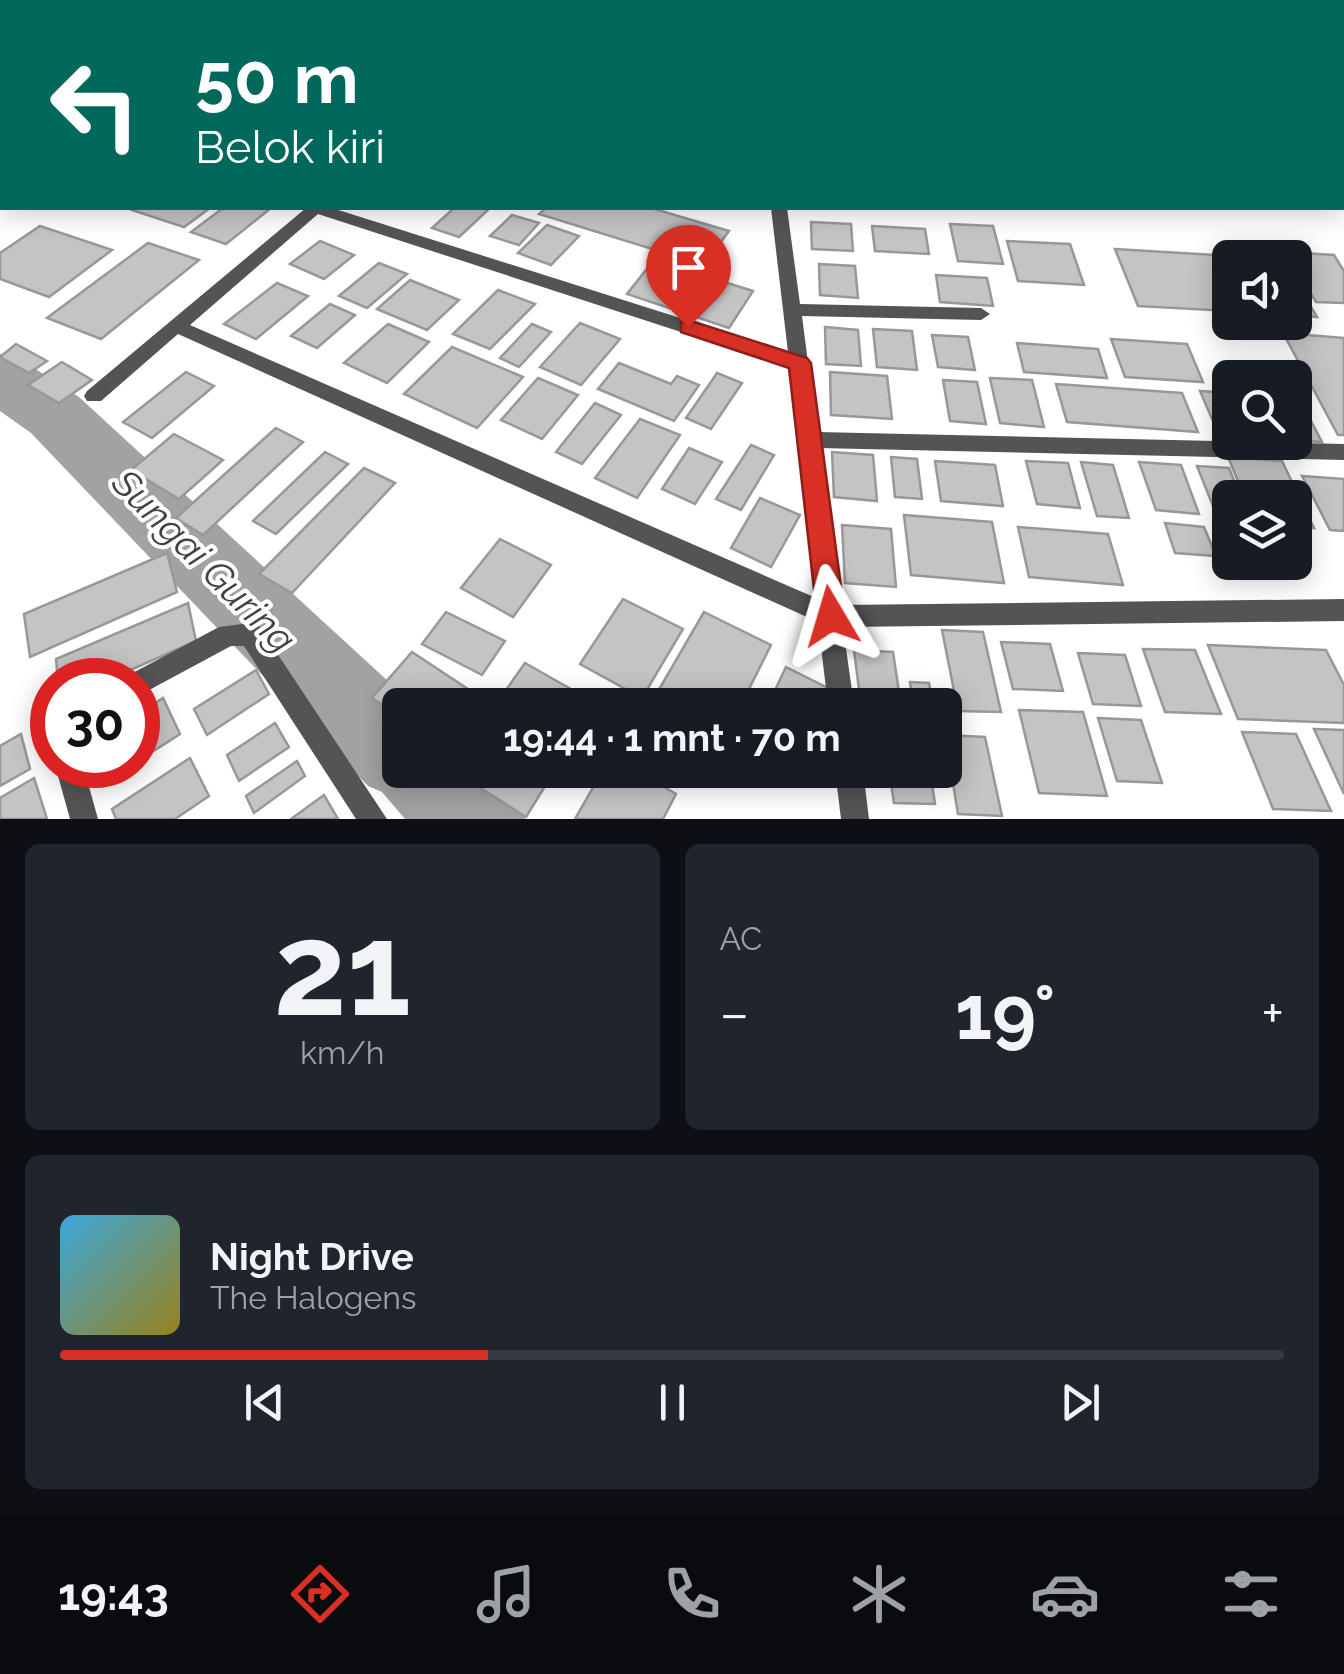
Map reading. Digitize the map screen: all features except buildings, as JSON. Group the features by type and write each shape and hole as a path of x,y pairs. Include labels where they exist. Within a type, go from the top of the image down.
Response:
{"street":[{"path":"94,396 314,210"},
{"path":"322,210 800,363"},
{"path":"780,210 840,688"},
{"path":"794,310 982,314"},
{"path":"176,326 831,616 1344,610"},
{"path":"809,440 1344,452"},
{"path":"160,672 228,635 250,634 373,819"},
{"path":"75,788 84,819"},
{"path":"851,788 854,819"}],"waterway":[{"name":"Sungai Guring","path":"0,378 55,415 382,736"},
{"name":"Sungai Guring","path":"440,788 477,819"}],"route":[{"path":"688,327 800,363 831,616"}]}
